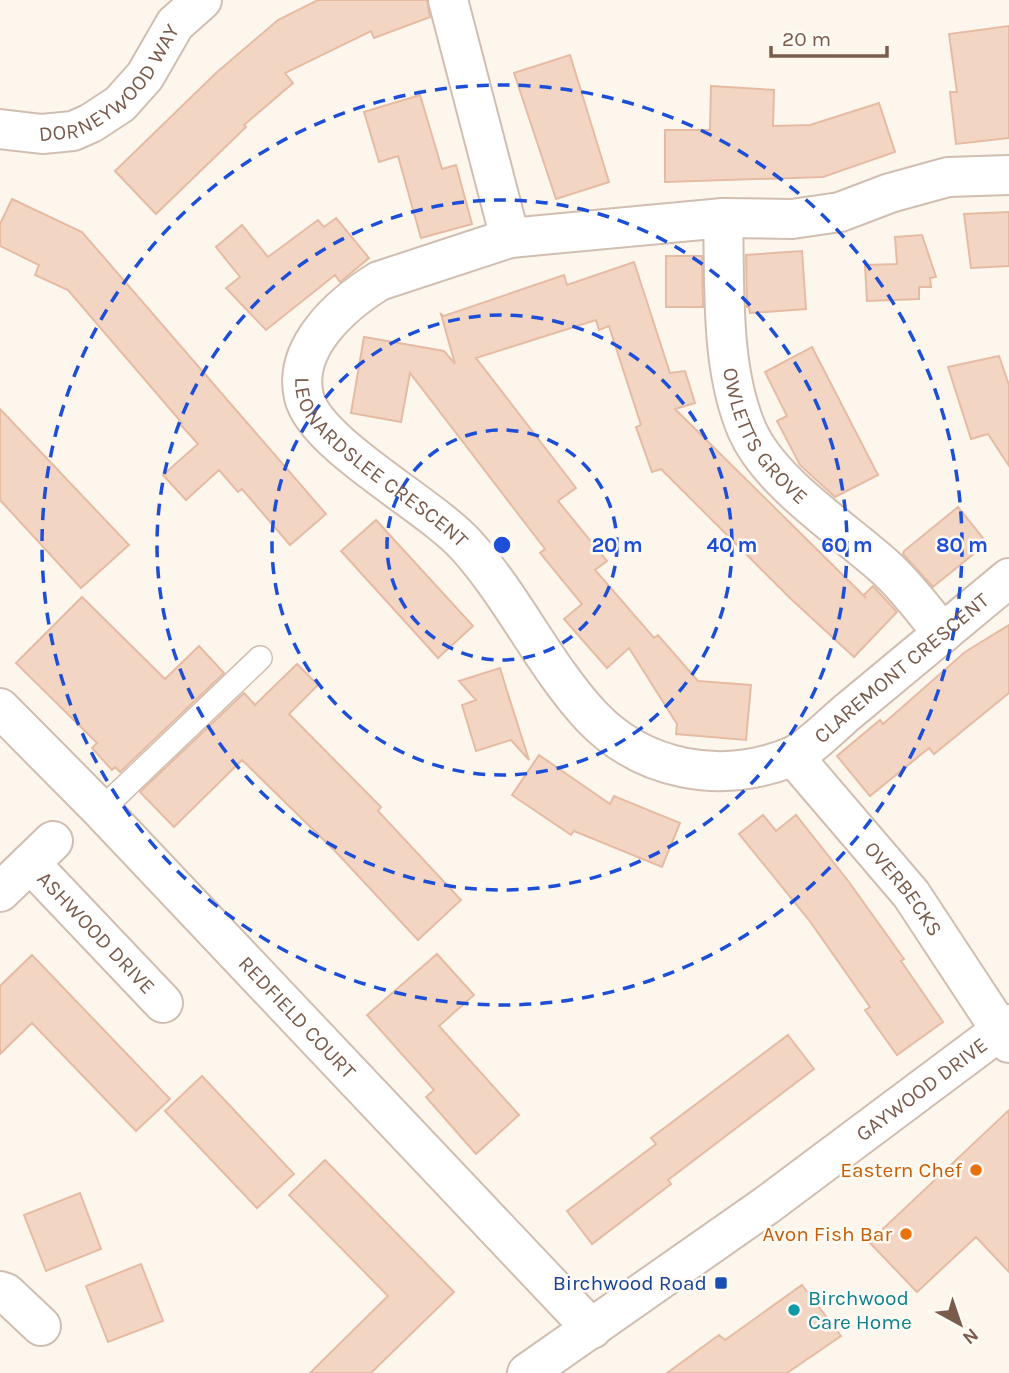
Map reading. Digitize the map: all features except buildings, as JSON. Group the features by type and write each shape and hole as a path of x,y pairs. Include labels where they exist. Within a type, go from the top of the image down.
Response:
{"street":[{"name":"DORNEYWOOD WAY","path":"0,129 42,134 73,131 91,123 120,104 145,76 175,24 202,0"},
{"path":"447,0 510,238"},
{"name":"LEONARDSLEE CRESCENT","path":"793,756 738,771 695,771 671,766 643,754 617,738 593,718 556,674 482,562 452,529 350,453 317,423 304,398 302,377 309,355 321,331 360,292 379,281 510,238 723,218 792,219 841,212 890,193 948,177 1009,175"},
{"name":"OWLETTS GROVE","path":"723,218 725,301 732,384 748,432 776,474 889,570 943,632"},
{"name":"CLAREMONT CRESCENT","path":"793,756 1009,578"},
{"name":"REDFIELD COURT","path":"0,708 101,810 592,1329"},
{"name":"OVERBECKS","path":"793,756 911,894 1006,1033"},
{"name":"ASHWOOD DRIVE","path":"0,892 42,852 163,1003"},
{"name":"GAYWOOD DRIVE","path":"527,1373 1006,1033"},
{"path":"0,1291 6,1293 41,1325"}],"lane":[{"path":"101,810 260,658"}],"place":[{"name":"Eastern Chef","path":"976,1170"},
{"name":"Avon Fish Bar","path":"906,1234"},
{"name":"Birchwood Road","path":"721,1283"},
{"name":"Birchwood Care Home","path":"794,1310"}]}
